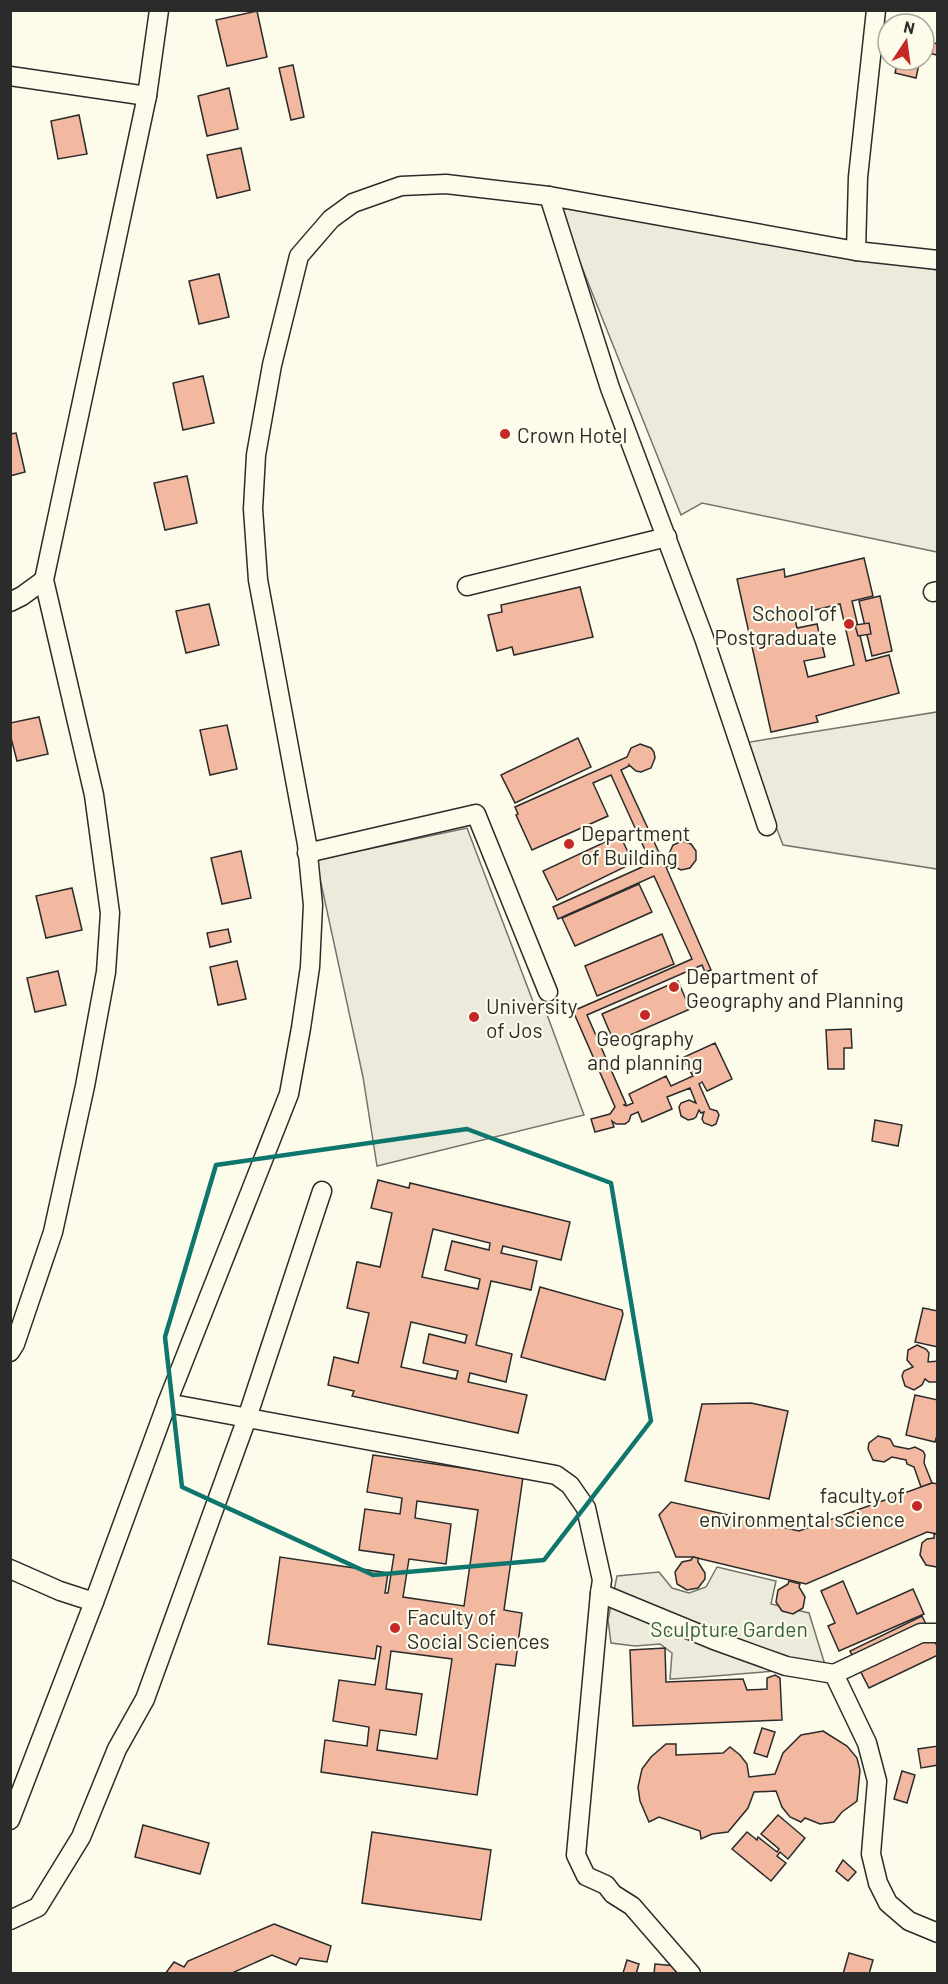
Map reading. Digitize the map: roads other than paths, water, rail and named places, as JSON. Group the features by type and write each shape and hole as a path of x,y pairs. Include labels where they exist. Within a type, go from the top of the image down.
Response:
{"street":[{"path":"10,1352 15,1344 55,1221 85,1086 106,972 110,913 94,795 44,579 147,96 159,10"},
{"path":"856,251 858,177 876,10"},
{"path":"10,76 147,96"},
{"path":"10,1820 167,1403 289,1094 310,967 313,905 305,833 258,580 252,509 256,455 272,365 299,256 332,219 353,203 401,186 446,184 549,196 856,251 938,260"},
{"path":"549,196 610,388 667,537 767,826"},
{"path":"467,586 667,537"},
{"path":"10,602 44,579"},
{"path":"307,853 476,813 548,992"},
{"path":"10,1920 38,1908 81,1837 117,1749 145,1699 247,1418 322,1191"},
{"path":"167,1403 556,1475 570,1485 586,1508 602,1580 576,1855 586,1876 606,1885 613,1894 632,1906 691,1974"},
{"path":"10,1569 60,1591 94,1602"},
{"path":"600,1593 714,1640 786,1666 834,1674 921,1633 938,1633"},
{"path":"834,1674 867,1743 877,1781 871,1854 878,1883 888,1903 909,1921 938,1933"}],"place":[{"name":"Crown Hotel","path":"505,434"},
{"name":"School of Postgraduate","path":"849,624"},
{"name":"Department of Building","path":"569,844"},
{"name":"Department of Geography and Planning","path":"674,987"},
{"name":"Geography and planning","path":"645,1015"},
{"name":"University of Jos","path":"474,1017"},
{"name":"faculty of environmental science","path":"917,1506"},
{"name":"Faculty of Social Sciences","path":"395,1628"}],"park label":[{"name":"Sculpture Garden","path":"729,1628"}]}
